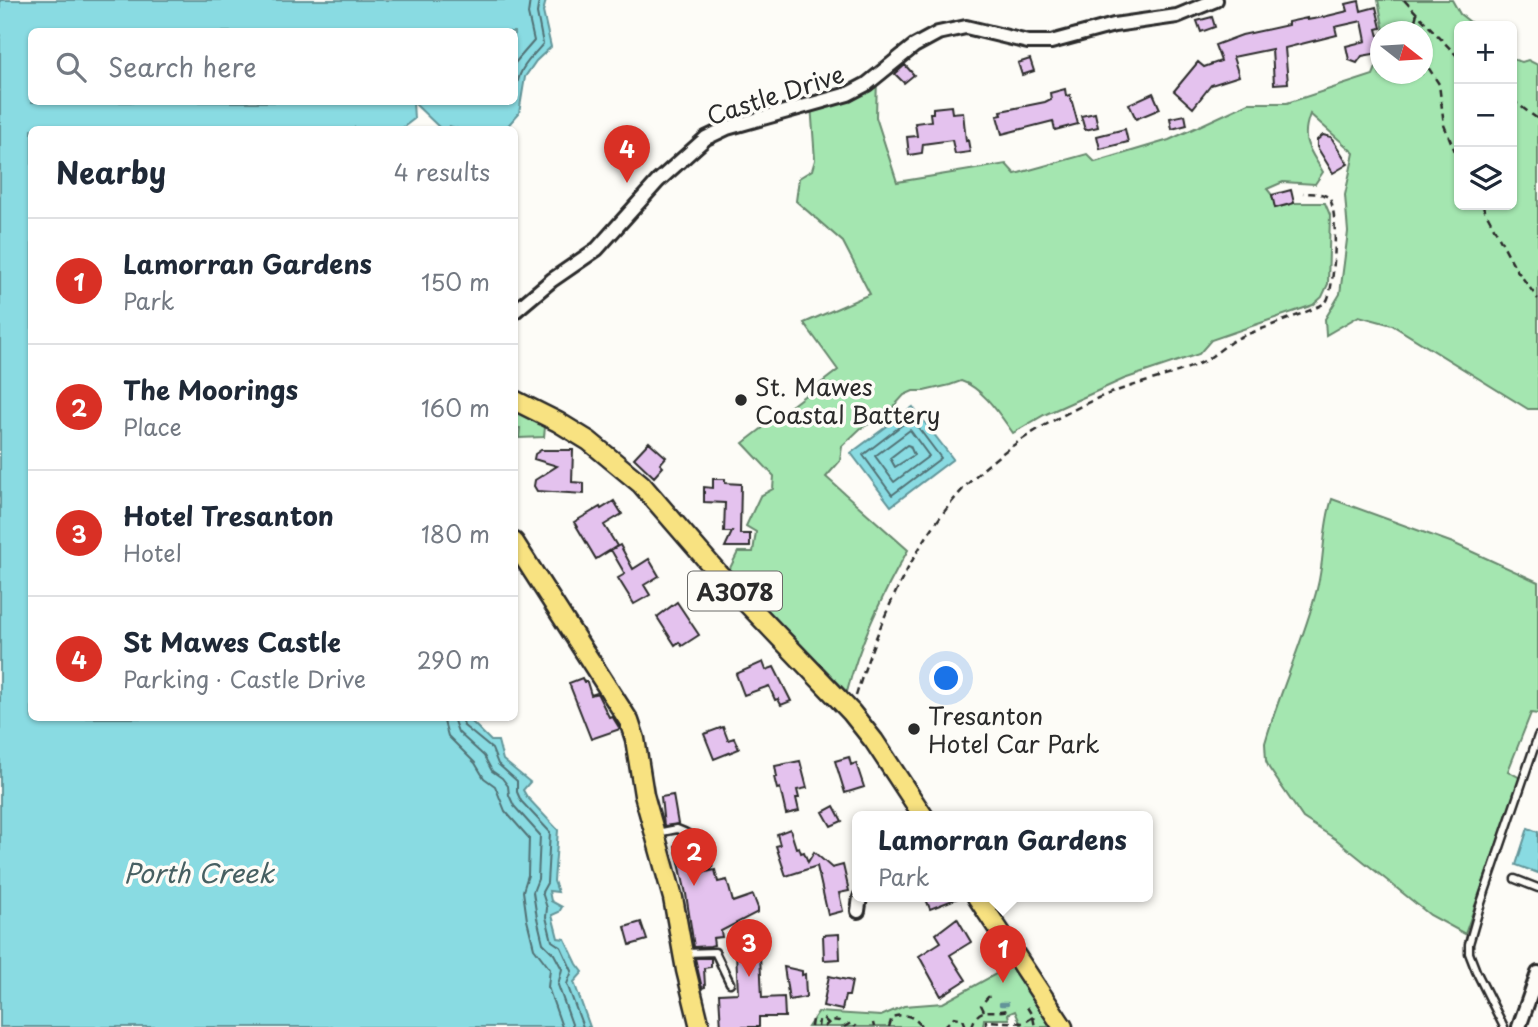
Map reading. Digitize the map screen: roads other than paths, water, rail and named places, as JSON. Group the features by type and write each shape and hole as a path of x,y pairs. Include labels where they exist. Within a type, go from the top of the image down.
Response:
{"main road":[{"name":"A3078","path":"518,402 571,430 633,477 718,573 851,712 874,741 920,811"},
{"path":"518,549 629,721 635,739 644,794 671,888 700,1027"},
{"path":"979,902 1063,1027"}],"street":[{"name":"Castle Drive","path":"518,309 597,249 658,181 706,138 727,128 848,94 867,84 914,46 938,33 966,27 1028,42 1051,42 1114,25 1177,16 1216,0"},
{"path":"858,911 859,902"},
{"path":"1518,1027 1538,973"}],"lane":[{"path":"1504,1027 1476,971 1469,954 1469,944 1471,931 1538,736"},
{"path":"656,834 677,829 698,841 708,866"},
{"path":"1515,879 1538,888"},
{"path":"684,953 715,952 730,983"}],"water":[{"name":"Porth Creek","path":"0,0 546,0 543,12 551,47 536,61 525,77 519,113 508,126 438,126 416,105 518,105 518,28 28,28 28,105 413,105 414,119 405,126 28,126 28,721 471,721 491,741 498,741 503,760 530,782 523,790 527,797 558,830 554,881 558,892 549,891 551,901 562,907 552,915 558,938 565,939 583,972 574,982 590,1027 0,1027"},
{"path":"913,407 953,459 891,506 851,453"},
{"path":"1528,828 1538,832 1538,873 1516,865"}],"waterway":[{"path":"1001,1004 1007,1004"}],"place":[{"name":"St Mawes Castle","path":"627,183"},
{"name":"St. Mawes Coastal Battery","path":"741,400"},
{"name":"Tresanton Hotel Car Park","path":"914,729"},
{"name":"The Moorings","path":"694,886"},
{"name":"Hotel Tresanton","path":"749,977"},
{"name":"Lamorran Gardens","path":"1003,983"}]}
